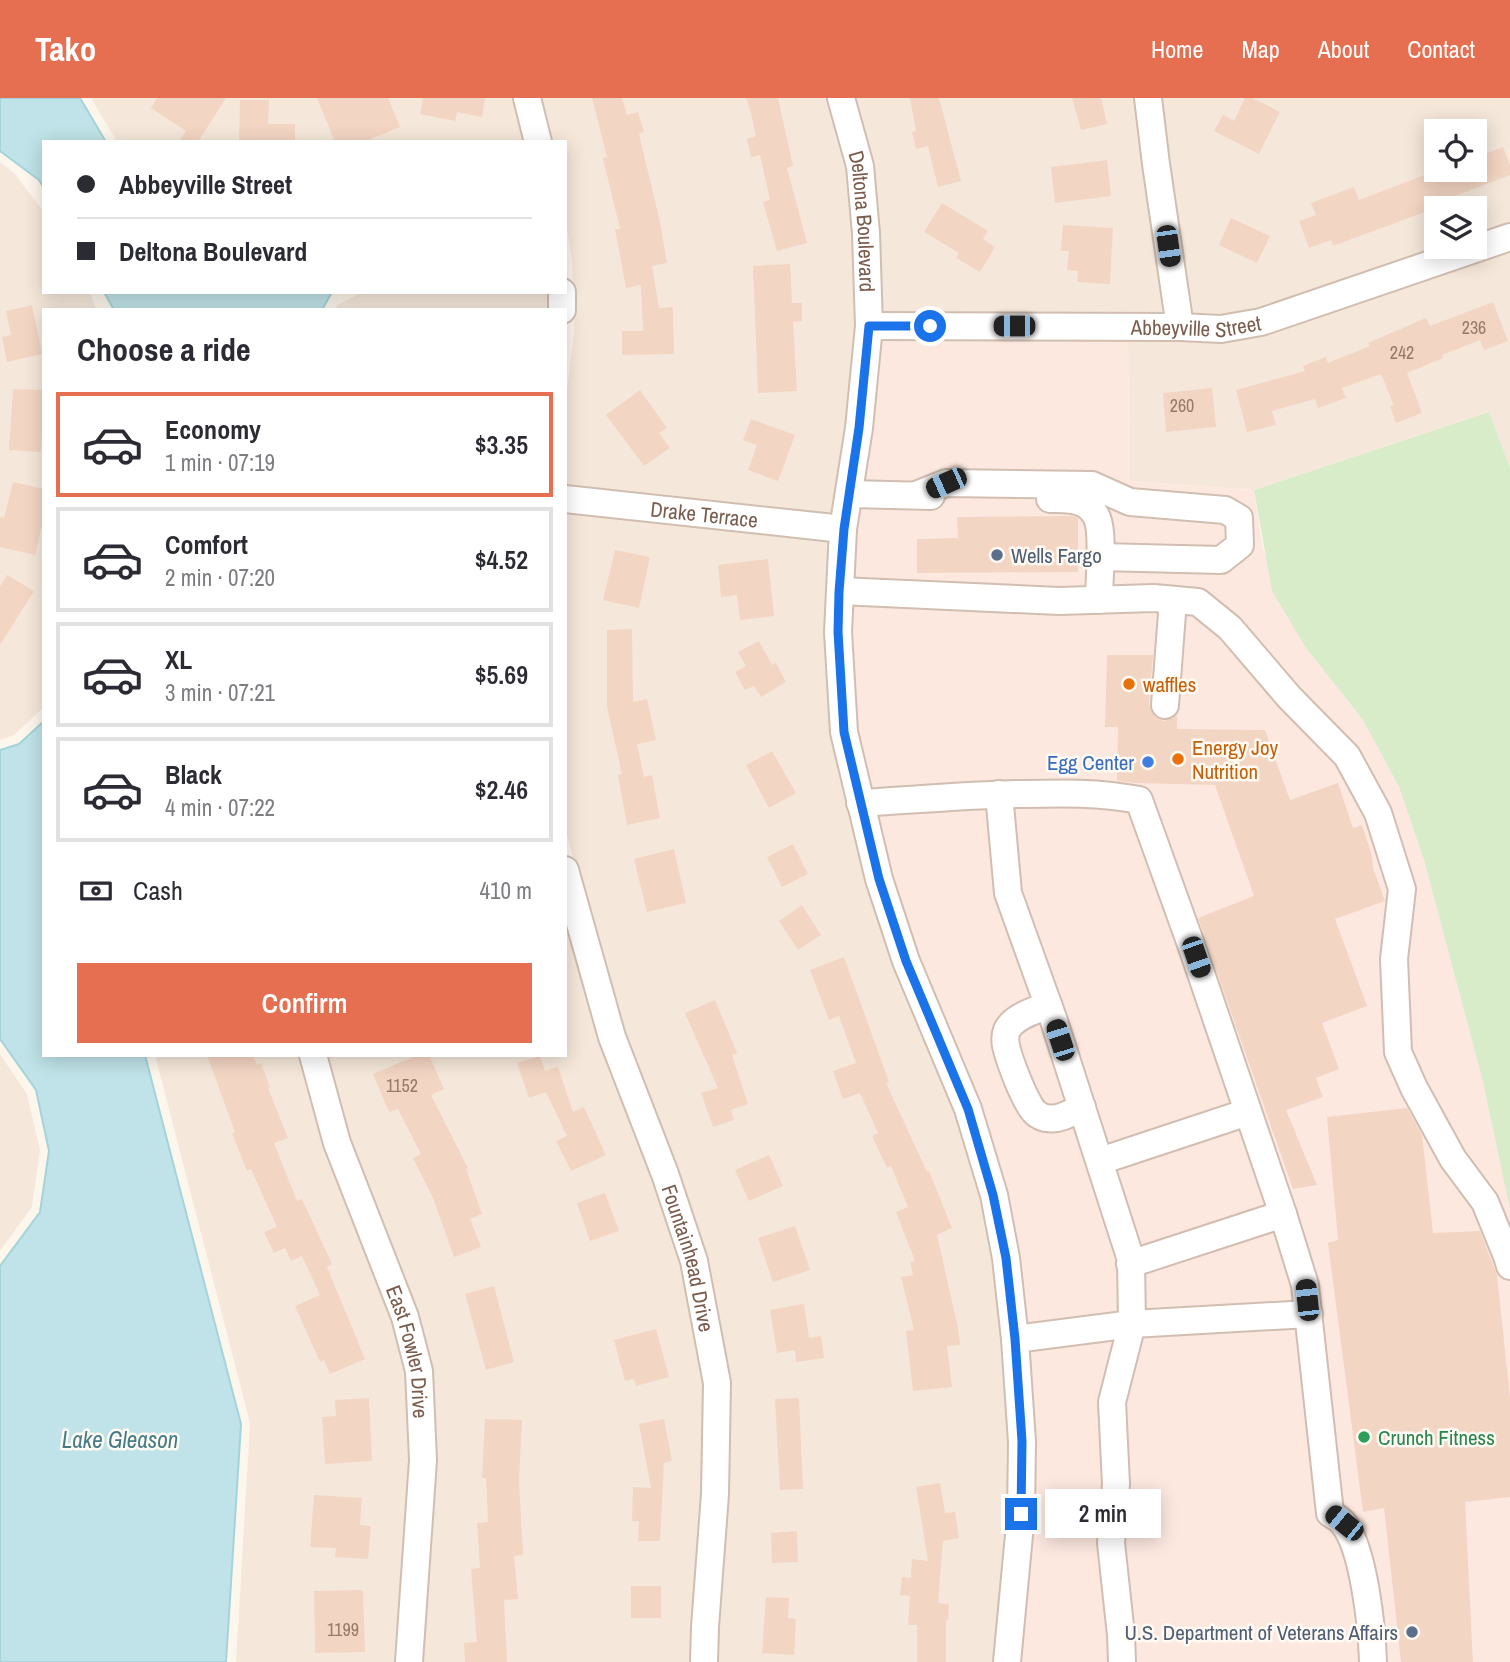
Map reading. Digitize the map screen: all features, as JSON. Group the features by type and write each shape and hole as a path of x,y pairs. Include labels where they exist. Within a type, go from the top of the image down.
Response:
{"street":[{"path":"527,98 538,140"},
{"name":"Deltona Boulevard","path":"841,98 860,166 866,233 869,326 839,592 838,632 844,732 879,879 906,961 968,1109 993,1195 1006,1258 1022,1441 1021,1514 1007,1662"},
{"path":"1148,98 1180,327"},
{"name":"Abbeyville Street","path":"869,326 1220,329 1261,322 1510,237"},
{"path":"916,495 946,483 1092,485 1130,502 1225,510 1239,518 1240,545 1221,560 1100,557"},
{"path":"849,494 1073,499 1082,502 1090,507 1098,520 1099,600"},
{"name":"Drake Terrace","path":"567,499 844,529"},
{"path":"839,592 1059,601 1154,598 1198,602 1230,628 1289,697 1347,756 1378,813 1402,889 1394,959 1398,1052 1414,1088 1453,1159 1485,1202 1510,1266"},
{"path":"1165,705 1173,600"},
{"path":"860,803 1055,793 1110,794 1139,800 1193,950 1305,1285 1330,1513 1344,1523 1356,1548 1363,1580 1373,1662"},
{"path":"999,794 1008,893 1100,1161 1130,1265 1132,1324 1112,1402 1116,1484 1111,1544 1122,1662"},
{"name":"Fountainhead Drive","path":"567,877 612,1037 665,1174 694,1261 717,1384 715,1494 704,1662"},
{"path":"1048,1005 1014,1022 1008,1028 1006,1044 1018,1081 1036,1114 1048,1119 1057,1118 1082,1108"},
{"name":"East Fowler Drive","path":"314,1057 337,1143 405,1317 419,1371 423,1460 409,1662"},
{"path":"1100,1161 1248,1112"},
{"path":"1130,1265 1283,1214"},
{"path":"1015,1339 1132,1324 1309,1314"}],"shaded area":[{"path":"91,98 516,98 526,140 116,140"},
{"path":"539,98 830,98 849,167 856,245 858,324 848,425 834,517 567,487 567,391 574,333 572,260 567,229 567,140 549,140"},
{"path":"852,98 1137,98 1167,316 880,314"},
{"path":"1159,98 1510,98 1510,224 1487,232 1487,196 1424,196 1424,254 1257,311 1218,317 1189,316"},
{"path":"0,162 14,173 42,209 42,294 91,294 95,308 42,308 42,709 14,735 0,740"},
{"path":"1510,249 1510,468 1489,412 1254,490 1129,481 1128,339 1170,339 1472,259 1487,259 1487,255"},
{"path":"359,294 551,294 551,308 335,308"},
{"path":"879,337 1128,339 1129,481 1254,490 1263,549 1306,648 1363,720 1399,787 1424,860 1483,1082 1510,1210 1510,1662 1018,1662 1026,1340 917,958 889,876 855,731 849,643 855,532"},
{"path":"567,510 832,540 958,1112 983,1197 995,1259 1011,1440 1010,1512 996,1662 715,1662 728,1382 584,901 567,835"},
{"path":"567,919 684,1262 706,1383 704,1492 693,1662 420,1662 434,1462 326,1057 567,1057"},
{"path":"0,1054 27,1094 40,1150 32,1207 0,1251"},
{"path":"156,1057 303,1057 395,1319 408,1372 412,1458 397,1662 236,1662 250,1423"}],"green space":[{"path":"1489,412 1510,468 1510,1210 1483,1082 1424,860 1399,787 1363,720 1306,648 1272,591 1254,490"}],"water":[{"path":"0,98 80,98 105,140 42,140 42,185 0,151"},
{"path":"105,294 331,294 323,308 113,308"},
{"name":"Lake Gleason","path":"42,723 42,1057 146,1057 241,1424 226,1662 0,1662 0,1266 40,1212 49,1151 36,1090 0,1039 0,750 19,744"}],"building":[{"path":"157,98 226,98 199,140 180,140 186,131 151,108"},
{"path":"317,98 388,98 400,127 368,140 334,140"},
{"path":"423,98 485,98 482,117 457,112 455,121 420,114"},
{"path":"592,98 622,98 627,115 638,112 644,132 639,134 667,263 652,266 659,308 673,307 674,354 622,355 622,331 643,331 641,285 626,288 615,229 620,229 603,158 607,157"},
{"path":"746,98 778,98 793,166 787,168 807,243 777,251 763,202 770,200 760,155 751,157 747,139 756,136"},
{"path":"910,98 939,98 961,181 938,187 928,146 916,149 912,132 916,131"},
{"path":"1072,98 1101,98 1107,124 1081,130"},
{"path":"1245,98 1253,98 1280,112 1259,154 1214,131 1223,115 1234,121"},
{"path":"240,100 269,100 268,124 295,124 295,140 239,140"},
{"path":"1503,147 1510,165 1510,175 1455,196 1424,196 1424,212 1333,246 1331,240 1309,248 1299,221 1316,215 1311,203 1354,187 1359,200 1424,175 1424,182 1487,182 1487,153"},
{"path":"1107,160 1111,196 1055,203 1051,167"},
{"path":"942,203 988,231 983,239 995,247 980,272 956,258 959,253 924,232"},
{"path":"1231,218 1270,236 1257,263 1219,245"},
{"path":"1063,225 1113,228 1110,284 1077,282 1078,271 1067,270 1069,251 1061,251"},
{"path":"790,264 792,303 802,303 802,321 793,322 797,391 758,393 753,266"},
{"path":"1493,302 1508,341 1484,350 1480,340 1407,373 1422,413 1396,423 1390,406 1394,405 1381,374 1342,388 1346,398 1318,408 1315,399 1272,411 1276,425 1247,432 1236,390 1305,371 1303,366 1326,357 1328,363 1426,318 1430,326"},
{"path":"32,305 42,354 7,362 2,337 11,335 6,311"},
{"path":"1212,388 1216,427 1166,432 1163,393"},
{"path":"13,389 42,390 41,452 9,450"},
{"path":"640,390 667,428 659,433 670,448 644,466 606,415"},
{"path":"751,419 795,435 778,481 748,470 757,445 743,440"},
{"path":"13,482 42,489 42,525 35,555 0,547 0,517 4,518"},
{"name":"Wells Fargo","path":"957,517 1078,518 1078,572 917,573 917,539 958,538"},
{"path":"615,550 650,557 639,608 603,600"},
{"path":"768,559 774,616 740,620 737,595 721,597 718,565"},
{"path":"7,575 34,591 0,645 0,586"},
{"path":"632,629 633,702 647,699 656,740 637,744 644,777 652,775 660,818 627,825 618,775 622,774 607,707 607,630"},
{"path":"759,641 772,665 776,663 786,682 761,697 754,686 745,690 735,672 746,666 738,652"},
{"path":"1107,655 1153,655 1149,704 1156,718 1163,721 1177,715 1177,729 1265,730 1290,800 1338,783 1353,828 1362,825 1385,901 1335,919 1367,1006 1322,1023 1339,1069 1316,1078 1323,1097 1286,1110 1317,1185 1293,1189 1198,918 1254,896 1215,785 1117,781 1118,727 1105,727"},
{"path":"772,751 796,793 769,808 746,765"},
{"path":"793,844 808,874 782,887 767,857"},
{"path":"674,849 686,903 647,912 634,859"},
{"path":"802,905 821,935 798,950 779,921"},
{"path":"844,957 889,1082 886,1083 927,1172 929,1171 952,1228 937,1235 960,1345 947,1346 952,1387 913,1391 906,1331 914,1330 901,1277 913,1275 910,1262 915,1261 896,1212 908,1207 891,1166 887,1168 872,1136 878,1133 860,1093 843,1099 833,1071 856,1063 839,1016 829,1020 810,970"},
{"path":"715,1000 737,1053 732,1055 748,1104 731,1110 734,1120 713,1127 701,1093 718,1088 685,1013"},
{"path":"208,1057 254,1057 257,1065 261,1063 288,1138 274,1143 297,1201 302,1199 332,1264 327,1267 365,1359 330,1374 324,1360 320,1362 295,1306 320,1295 302,1256 291,1261 285,1248 274,1253 264,1232 277,1227 251,1169 247,1171 232,1133 235,1132"},
{"path":"413,1057 430,1057 444,1089 431,1095 468,1168 466,1169 482,1214 470,1219 481,1247 454,1257 433,1198 413,1158 421,1154 398,1109 389,1112 373,1074"},
{"path":"540,1057 545,1071 558,1067 573,1112 584,1107 606,1155 571,1171 556,1141 567,1136 546,1092 529,1098 517,1063"},
{"path":"1407,1108 1422,1135 1433,1233 1480,1231 1497,1275 1510,1397 1510,1497 1465,1502 1473,1662 1401,1662 1384,1508 1363,1512 1328,1243 1338,1240 1327,1117"},
{"path":"769,1155 783,1186 749,1201 735,1170"},
{"path":"605,1193 619,1231 590,1241 577,1203"},
{"path":"795,1226 810,1270 773,1282 758,1238"},
{"path":"494,1286 514,1362 486,1370 465,1294"},
{"path":"804,1304 809,1338 821,1336 824,1358 796,1362 795,1350 777,1353 770,1310"},
{"path":"656,1329 669,1377 636,1386 634,1379 625,1381 614,1340"},
{"path":"369,1398 372,1461 325,1464 322,1417 336,1416 335,1400"},
{"path":"799,1398 803,1489 780,1490 775,1399"},
{"path":"485,1419 522,1420 519,1480 523,1555 514,1556 518,1599 504,1600 507,1662 465,1662 464,1643 477,1642 471,1569 480,1568 477,1523 488,1522 486,1478 482,1478"},
{"path":"664,1419 672,1461 664,1463 660,1541 638,1541 639,1521 632,1521 633,1487 651,1488 639,1424"},
{"path":"940,1483 945,1513 955,1512 959,1538 943,1541 938,1603 949,1604 946,1620 946,1662 917,1662 917,1625 908,1625 910,1596 900,1595 902,1577 911,1578 912,1559 928,1561 916,1487"},
{"path":"314,1495 362,1498 360,1525 371,1526 368,1559 335,1557 336,1548 310,1547"},
{"path":"797,1531 798,1562 772,1563 771,1533"},
{"path":"631,1586 661,1586 661,1618 631,1618"},
{"path":"363,1590 365,1652 315,1653 314,1591"},
{"path":"766,1597 789,1598 788,1618 796,1619 794,1655 762,1653"}],"place":[{"name":"Wells Fargo","path":"997,555"},
{"name":"waffles","path":"1129,684"},
{"name":"Energy Joy Nutrition","path":"1178,759"},
{"name":"Egg Center","path":"1148,762"},
{"name":"Crunch Fitness","path":"1364,1437"},
{"name":"U.S. Department of Veterans Affairs","path":"1412,1632"}],"route":[{"path":"930,326 869,326 839,592 838,632 844,732 879,879 906,961 968,1109 993,1195 1006,1258 1015,1339 1022,1441 1021,1514"}]}
